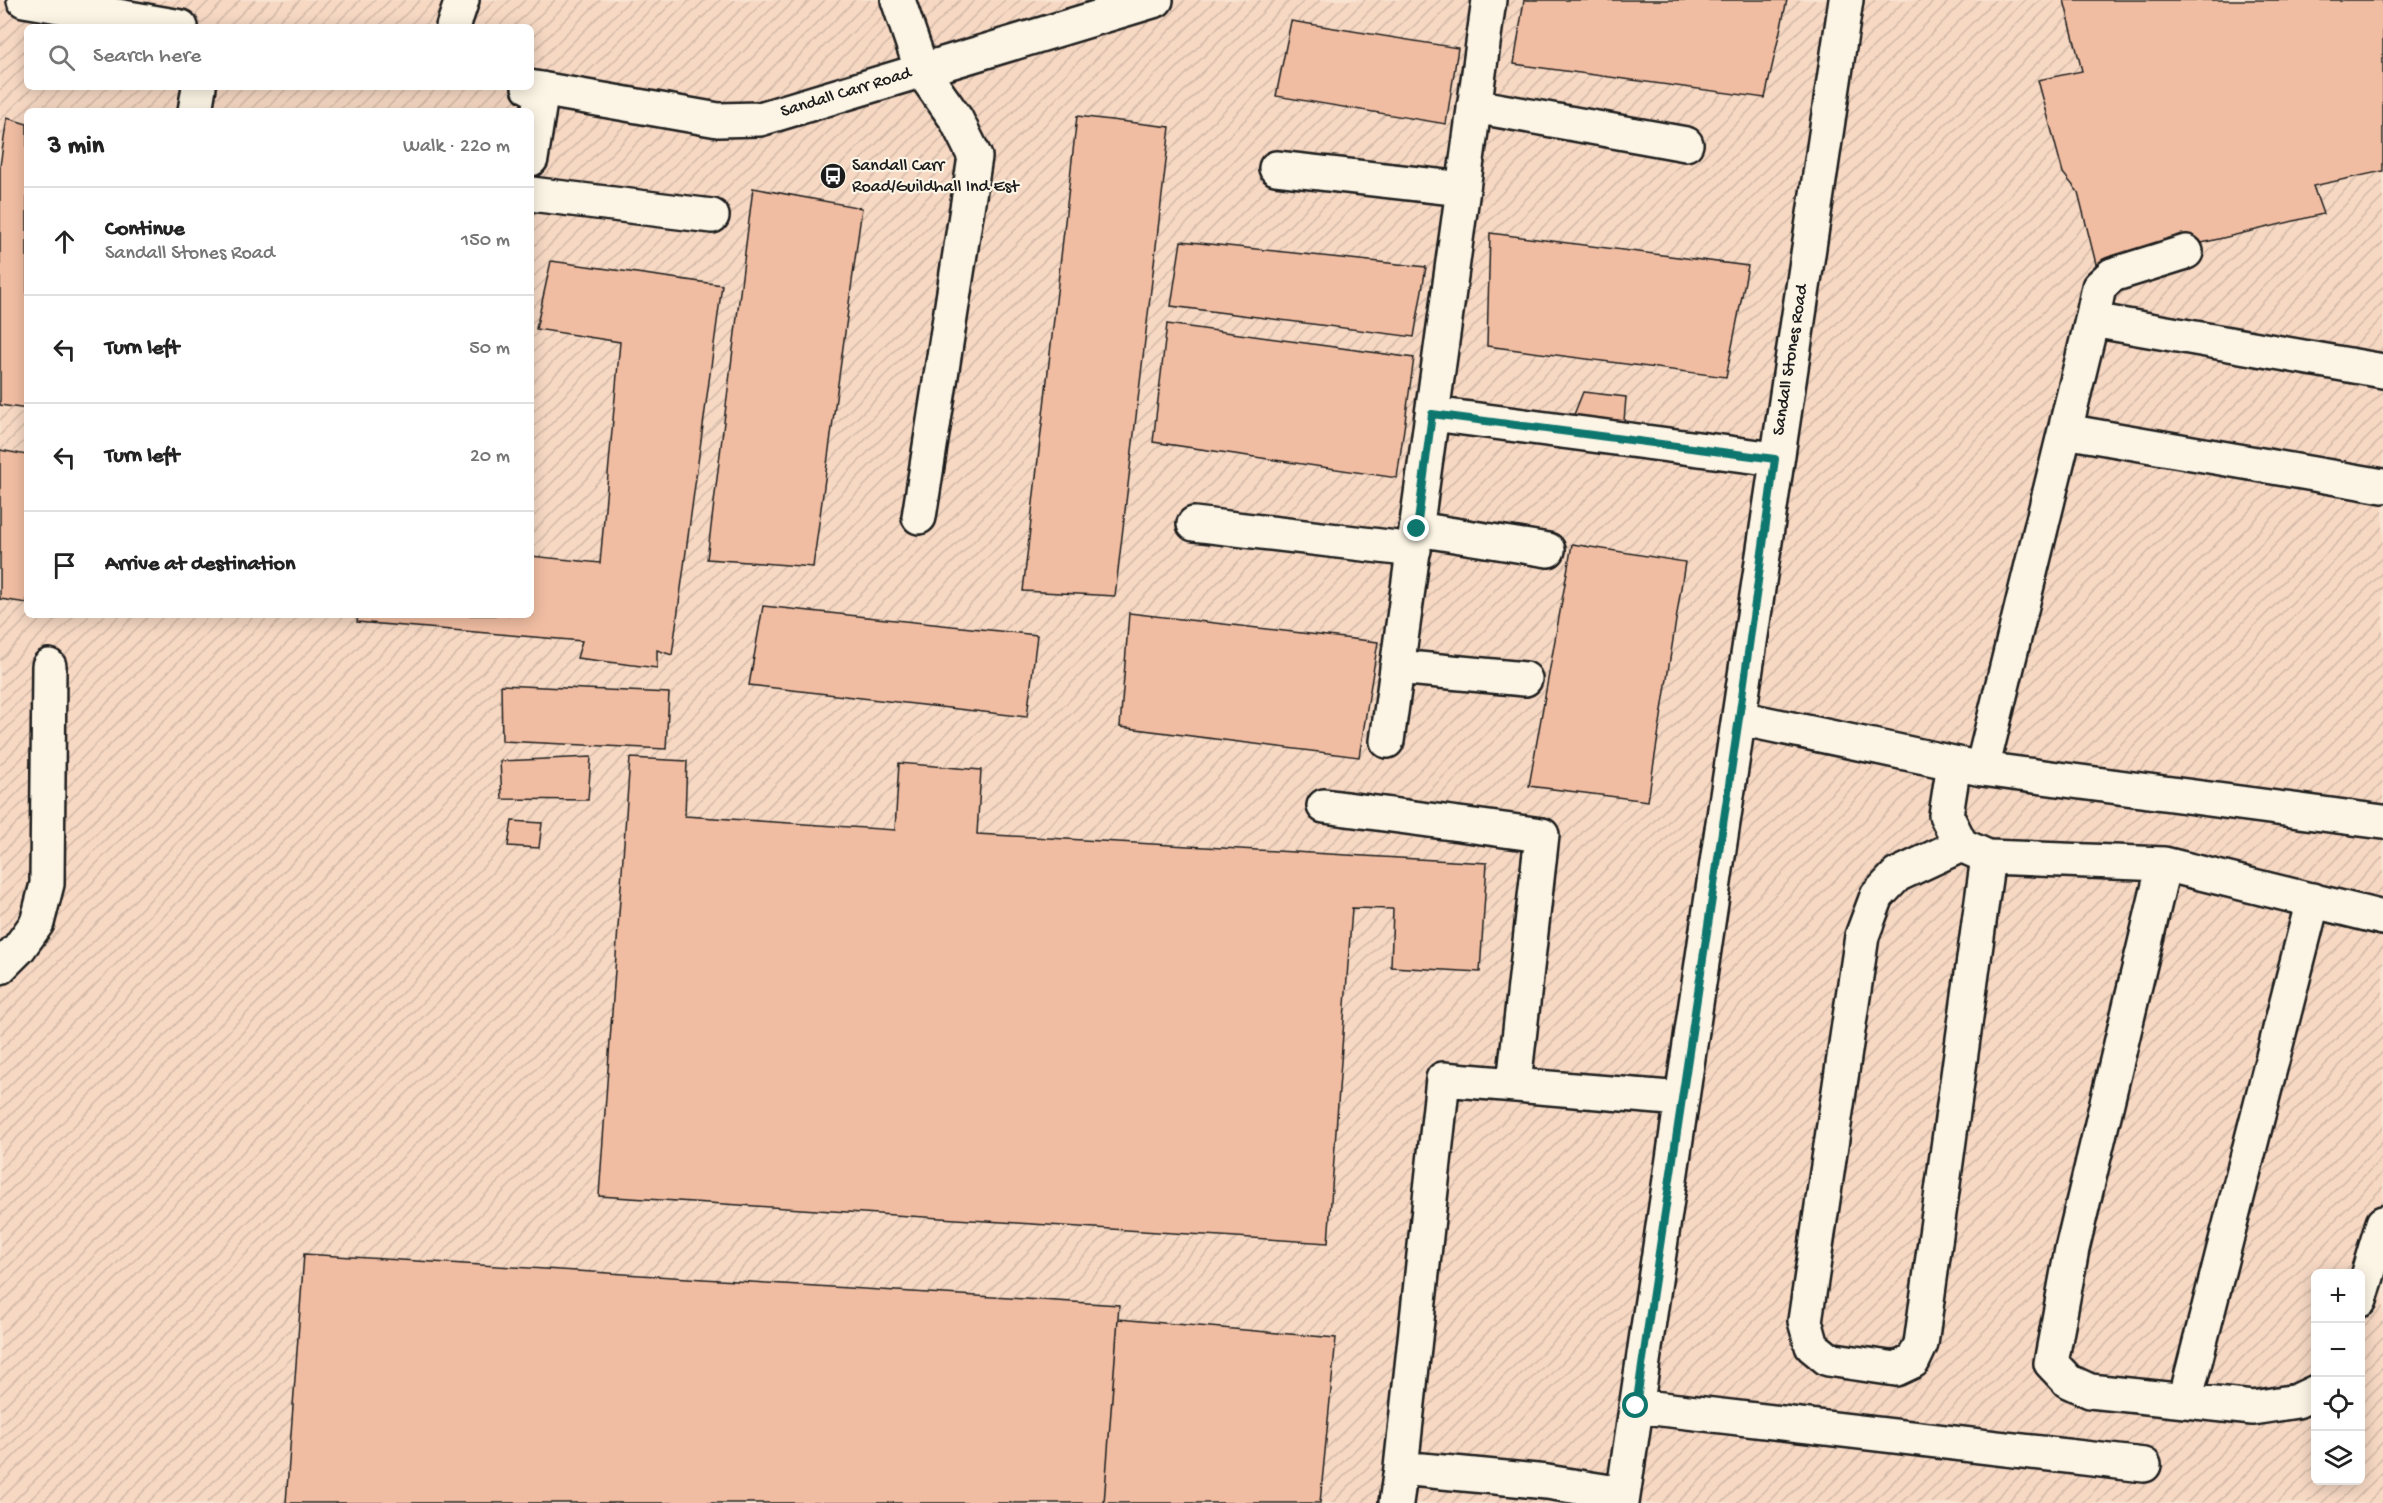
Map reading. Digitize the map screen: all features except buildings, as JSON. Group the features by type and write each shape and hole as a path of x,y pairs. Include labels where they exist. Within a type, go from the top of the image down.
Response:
{"street":[{"path":"24,0 163,24"},
{"path":"454,24 462,0"},
{"path":"898,0 922,71 956,119 975,157 919,517"},
{"name":"Sandall Carr Road","path":"535,88 718,120 760,118 1156,0"},
{"path":"1387,741 1489,0"},
{"name":"Sandall Stones Road","path":"1623,1498 1739,718 1775,459 1846,0"},
{"path":"534,108 535,88"},
{"path":"196,108 198,90"},
{"path":"1474,106 1686,144"},
{"path":"1276,168 1463,189"},
{"path":"534,194 712,216"},
{"path":"2186,252 2112,275 2099,286 2065,431 1968,766 1946,815 1975,851 1921,1344 1913,1361 1896,1369 1828,1359 1812,1346 1805,1321 1862,936 1877,896 1897,875 1975,851 2164,864 2383,918"},
{"path":"2092,320 2383,371"},
{"path":"1432,414 1775,459"},
{"path":"2065,431 2383,486"},
{"path":"1194,524 1548,550"},
{"path":"0,967 20,948 37,923 47,884 49,666"},
{"path":"1397,667 1525,679"},
{"path":"1739,718 1968,766 2383,822"},
{"path":"1324,806 1542,835 1514,1083"},
{"path":"2164,864 2072,1249 2051,1363 2068,1381 2090,1391 2253,1408 2297,1401 2311,1394"},
{"path":"2185,1401 2313,900"},
{"path":"1396,1503 1443,1079 1514,1083 1682,1099"},
{"path":"2365,1286 2383,1223"},
{"path":"1636,1406 2144,1465"},
{"path":"1401,1468 1547,1482 1623,1498"}],"shaded area":[{"path":"0,0 2383,0 2383,1503 0,1503"}],"place":[{"name":"Sandall Carr Road/Guildhall Ind Est","path":"833,176"}],"route":[{"path":"1417,529 1432,414 1775,459 1739,718 1636,1406"}]}
